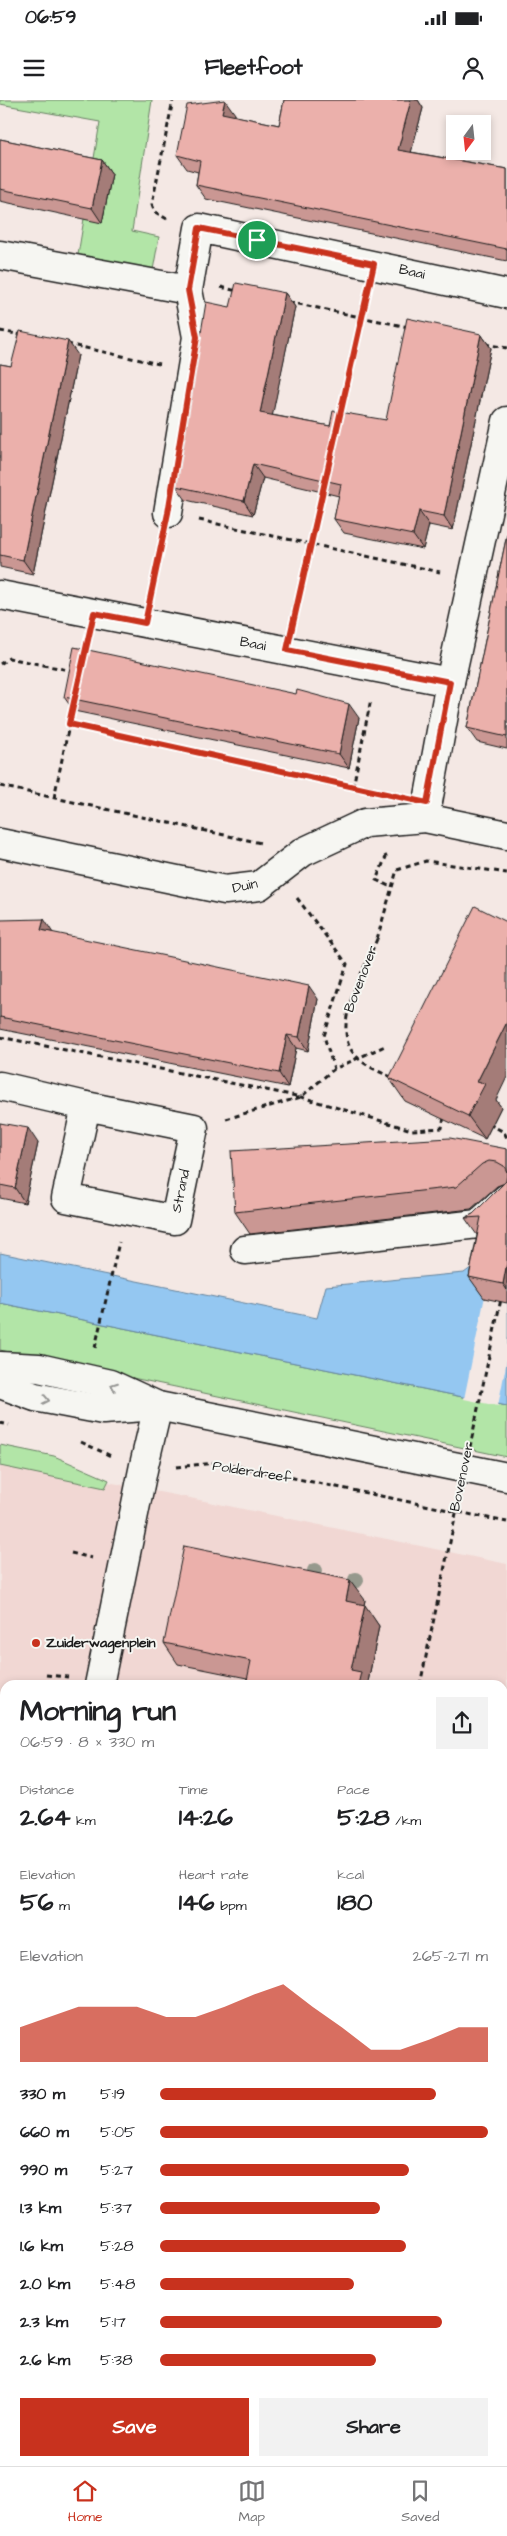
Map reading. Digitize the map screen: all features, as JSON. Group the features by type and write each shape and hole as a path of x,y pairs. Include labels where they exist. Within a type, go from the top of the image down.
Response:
{"street":[{"name":"Baai","path":"199,228 507,294"},
{"path":"168,513 197,337 188,290 199,228"},
{"path":"0,255 188,290"},
{"path":"425,818 450,682 507,420"},
{"name":"Baai","path":"0,595 450,682"},
{"name":"Duin","path":"0,843 225,890 258,886 303,852 365,823 425,818 507,835"},
{"path":"0,1086 194,1128"},
{"name":"Strand","path":"86,1106 66,1198 84,1202 175,1220 194,1128"},
{"path":"245,1250 478,1224 507,1198"},
{"path":"0,1366 39,1368 110,1384 158,1406 507,1477"},
{"path":"0,1384 35,1397 103,1410 158,1406"},
{"path":"100,1680 158,1406"}],"path":[{"path":"173,100 152,204 155,212 161,218 199,228"},
{"path":"339,421 374,264"},
{"path":"188,290 216,286 245,292"},
{"path":"284,301 410,328"},
{"path":"0,330 29,336"},
{"path":"57,342 191,370"},
{"path":"478,342 507,348"},
{"path":"287,650 324,487"},
{"path":"145,623 168,513 472,578"},
{"path":"0,664 9,658 80,673"},
{"path":"353,787 377,668"},
{"path":"54,798 75,698"},
{"path":"69,724 362,789"},
{"path":"0,786 303,852"},
{"path":"386,857 376,880 391,887"},
{"name":"Bovenover","path":"397,1080 360,1060 350,1048 345,1032 346,1013 377,939 397,870 426,861 507,873"},
{"path":"278,871 347,964 324,1036 334,1069"},
{"path":"0,1037 300,1098 412,1130 442,1128 442,1118 448,1112"},
{"path":"194,1128 300,1098 334,1069 387,1045"},
{"path":"488,1124 504,1132 507,1138"},
{"path":"97,1339 114,1265"},
{"name":"Bovenover","path":"421,1680 501,1297"},
{"path":"0,1423 19,1427"},
{"name":"Polderdreef","path":"75,1439 112,1456 144,1465 174,1467 214,1464 240,1468 507,1522"}],"shaded area":[{"path":"0,1461 190,1498 507,1564 507,1680 0,1680"}],"green space":[{"path":"0,100 152,100 132,231 159,237 153,270 78,255 100,122 0,104"},
{"path":"0,1303 507,1406 507,1457 0,1350"},
{"path":"0,1445 54,1456 109,1480 105,1488 0,1466"}],"water":[{"path":"507,1241 507,1406 0,1303 0,1253 317,1318 326,1286 464,1273"}],"pier":[{"path":"507,1238 507,1360 498,1406 464,1399 495,1247"}],"building":[{"path":"225,100 222,113 279,125 284,100 411,100 398,150 446,158 446,160 507,169 507,249 196,185 200,161 177,155 187,105"},
{"path":"0,139 102,160 92,208 0,189"},
{"path":"236,283 285,293 260,413 330,426 333,411 386,420 407,318 481,334 444,516 419,511 413,535 334,519 341,484 253,464 244,501 176,486 206,302 230,307"},
{"path":"20,331 68,341 23,560 0,555 0,364 11,366"},
{"path":"507,534 507,737 467,728"},
{"path":"74,647 296,694 297,690 349,704 339,754 64,697"},
{"path":"475,906 507,922 507,1022 477,1082 485,1084 468,1116 389,1078"},
{"path":"44,919 41,930 309,986 299,1037 287,1035 279,1073 0,1017 0,920"},
{"path":"0,1123 28,1128 15,1188 0,1185"},
{"path":"450,1138 507,1149 507,1172 504,1166 497,1162 489,1161 482,1164 456,1187 235,1212 231,1151"},
{"path":"507,1172 507,1262 503,1284 469,1277 481,1217 465,1218 473,1214 506,1181"},
{"path":"184,1546 350,1580 346,1601 365,1605 351,1670 361,1672 359,1680 247,1680 251,1661 164,1643"}],"place":[{"name":"Zuiderwagenplein","path":"36,1643"}],"route":[{"path":"199,228 257,240 374,264 287,650 450,682 427,803 69,724 94,613 145,623 168,513 197,337 188,290 199,228"}]}
